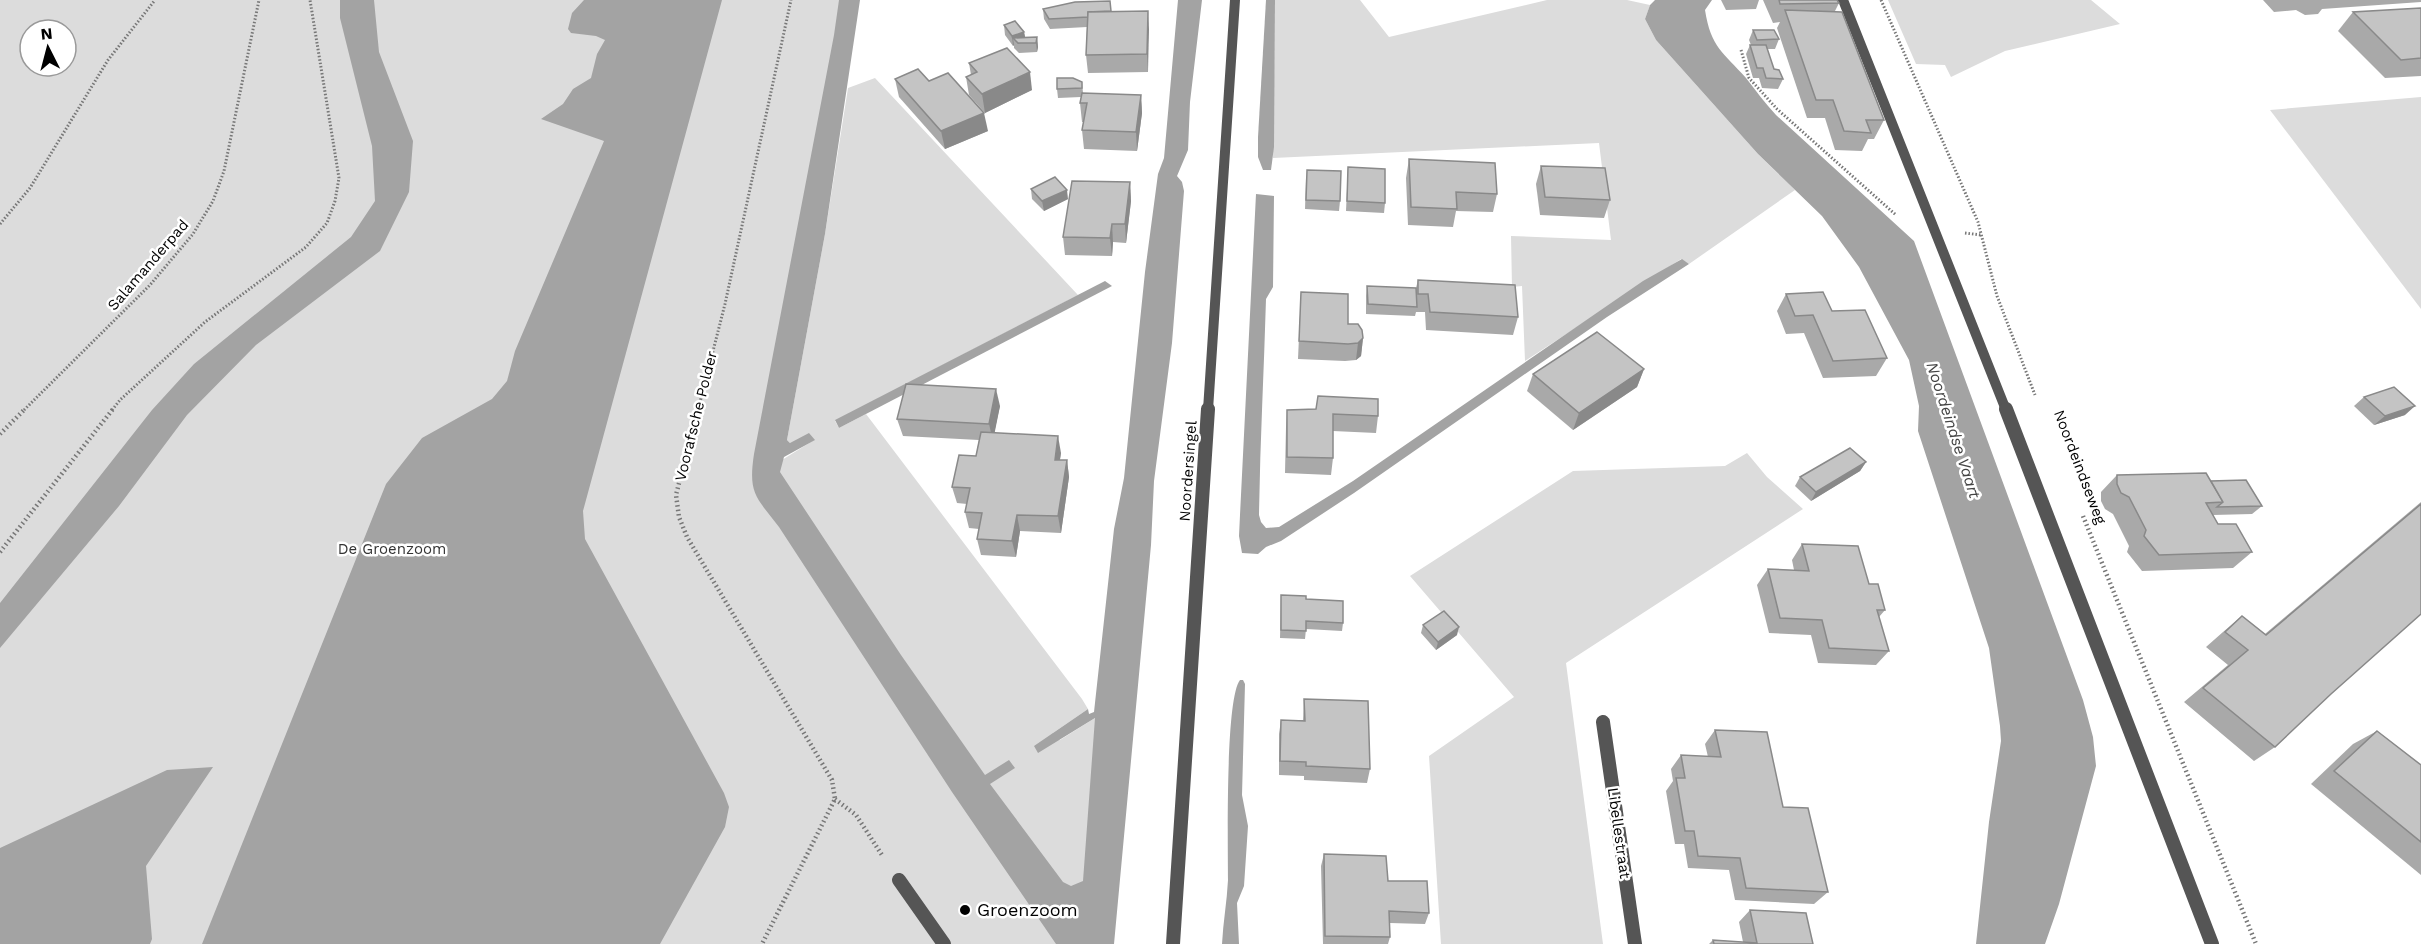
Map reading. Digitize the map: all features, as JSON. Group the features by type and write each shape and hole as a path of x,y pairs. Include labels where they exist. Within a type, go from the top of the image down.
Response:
{"street":[{"name":"Noordersingel","path":"1173,944 1235,0"},
{"path":"1843,0 1936,231 2212,944"},
{"name":"Libellestraat","path":"1603,722 1635,944"},
{"path":"899,880 944,944"}],"path":[{"path":"0,224 30,188 108,60 155,0"},
{"name":"Salamanderpad","path":"0,434 150,285 193,234 213,201 224,171 259,0"},
{"path":"0,552 120,400 205,322 306,247 327,223 335,201 339,178 310,0"},
{"name":"Voorafsche Polder","path":"792,0 725,304 676,495 679,517 687,537 832,780 835,799"},
{"name":"Noordeindseweg","path":"1881,0 1982,235 1997,296 2037,398"},
{"path":"1741,50 1749,78 1777,109 1904,223 1936,231 1982,235"},
{"name":"Noordeindseweg","path":"2079,506 2256,944"},
{"path":"762,944 835,799 856,815 899,880"}],"green space":[{"name":"De Groenzoom","path":"0,0 845,0 782,460 814,440 790,443 787,440 825,234 848,88 875,78 1078,295 835,421 839,428 866,414 1082,699 1088,709 1053,733 1060,740 1095,718 1103,944 0,944"},
{"path":"1275,0 1360,0 1389,37 1547,0 1627,0 1650,5 1645,19 1656,40 1758,154 1795,190 1689,264 1681,259 1525,361 1522,286 1512,287 1511,236 1611,240 1599,143 1273,158"},
{"path":"1888,0 2091,0 2120,24 2005,51 1951,77 1945,65 1916,64"},
{"path":"2421,97 2421,309 2270,110"},
{"path":"1747,453 1767,477 1803,509 1566,663 1603,944 1441,944 1429,756 1514,697 1410,576 1573,471 1725,466"}],"water":[{"path":"340,0 374,0 379,52 413,141 409,192 380,251 256,345 187,415 119,506 0,648 0,603 152,410 194,364 351,237 375,201 372,146 340,18"},
{"path":"584,0 722,0 583,511 585,539 724,793 729,807 725,827 660,944 202,944 386,484 422,438 492,399 507,381 515,351 604,141 541,119 563,104 573,89 591,78 597,54 605,40 596,36 571,33 568,29 572,13"},
{"path":"839,0 860,0 825,234 787,440 790,443 809,433 815,440 784,457 780,472 901,655 985,775 1009,760 1015,768 990,784 1063,882 1071,886 1083,881 1095,718 1038,753 1034,746 1088,709 1089,714 1094,712 1114,529 1124,478 1145,272 1158,174 1164,158 1178,0 1202,0 1190,102 1188,150 1177,176 1182,182 1184,191 1172,343 1154,481 1151,545 1114,944 1056,944 952,792 779,527 759,501 753,487 754,454"},
{"path":"1266,0 1275,0 1274,147 1271,170 1263,170 1258,157"},
{"name":"Noordeindse Vaart","path":"1655,0 1712,0 1705,10 1711,33 1719,48 1776,115 1914,241 2083,700 2093,737 2096,766 2059,904 2045,944 1976,944 1989,822 2001,741 2000,726 1989,648 1918,431 1919,406 1909,360 1859,267 1822,216 1758,154 1656,40 1645,19 1650,5"},
{"path":"1256,194 1274,196 1273,287 1266,299 1259,515 1266,528 1279,527 1353,481 1643,281 1682,259 1689,264 1607,317 1281,541 1266,547 1258,554 1242,553 1239,536"},
{"path":"1105,281 1112,286 839,428 835,420"},
{"path":"1240,680 1243,680 1245,684 1242,795 1248,826 1244,886 1237,903 1239,944 1222,944 1228,880 1230,743 1235,693"},
{"path":"213,767 146,866 152,939 150,944 0,944 0,848 167,770"}],"building":[{"path":"1779,0 1837,0 1839,3 1780,4"},
{"path":"1110,1 1111,11 1088,12 1088,17 1049,19 1043,9 1075,2"},
{"path":"2421,8 2421,58 2401,60 2353,12"},
{"path":"1785,10 1842,12 1884,120 1866,120 1871,133 1844,131 1833,100 1816,100"},
{"path":"1148,11 1147,54 1086,55 1088,12"},
{"path":"1015,21 1024,32 1012,36 1004,25"},
{"path":"1753,30 1774,30 1779,39 1757,40"},
{"path":"1037,37 1036,43 1018,43 1013,38"},
{"path":"1750,45 1766,45 1774,69 1779,70 1783,79 1766,78 1763,68 1757,68"},
{"path":"1007,48 1030,72 982,94 966,77 977,72 969,63"},
{"path":"918,69 929,81 948,73 984,113 941,131 895,79"},
{"path":"1057,78 1073,78 1082,82 1082,88 1057,89"},
{"path":"1082,93 1141,95 1136,132 1082,130 1087,103 1080,103"},
{"path":"1409,159 1495,163 1497,194 1456,192 1457,209 1411,207"},
{"path":"1541,166 1605,168 1610,200 1545,197"},
{"path":"1348,167 1385,169 1385,203 1347,201"},
{"path":"1307,170 1341,171 1340,201 1306,200"},
{"path":"1055,177 1067,190 1042,201 1031,189"},
{"path":"1072,181 1130,182 1125,224 1112,224 1110,238 1063,237"},
{"path":"1418,280 1515,285 1518,317 1430,312 1428,294 1418,294"},
{"path":"1367,286 1416,288 1417,307 1368,304"},
{"path":"1301,292 1348,294 1348,324 1358,324 1363,338 1358,343 1348,344 1299,341"},
{"path":"1823,292 1832,311 1865,310 1887,358 1833,361 1813,315 1795,316 1786,294"},
{"path":"1597,332 1644,369 1579,413 1533,374"},
{"path":"906,384 996,389 989,424 897,419"},
{"path":"2394,387 2415,406 2385,416 2364,397"},
{"path":"1318,396 1378,399 1378,416 1333,414 1333,458 1287,457 1287,410 1316,409"},
{"path":"981,432 1058,436 1055,460 1067,460 1058,516 1017,515 1012,541 977,539 982,513 965,512 970,488 952,487 959,455 976,456"},
{"path":"1850,448 1866,462 1816,492 1800,477"},
{"path":"2206,473 2223,502 2206,503 2218,524 2236,524 2252,552 2159,555 2144,536 2146,530 2129,497 2121,493 2117,484 2117,475"},
{"path":"2246,480 2262,506 2217,507 2223,502 2211,481"},
{"path":"2421,504 2421,614 2275,747 2203,688 2248,650 2225,632 2242,616 2266,635"},
{"path":"1802,544 1858,546 1869,584 1878,584 1885,610 1877,610 1889,651 1829,648 1822,620 1780,618 1768,569 1809,571"},
{"path":"1281,595 1343,601 1343,623 1306,621 1306,631 1281,630"},
{"path":"1444,611 1459,627 1438,642 1423,625"},
{"path":"1304,699 1368,701 1370,769 1306,766 1306,762 1280,761 1281,720 1305,721"},
{"path":"1715,730 1767,732 1783,807 1808,808 1828,892 1746,888 1740,858 1698,856 1694,831 1685,831 1676,778 1685,778 1681,755 1721,757"},
{"path":"2377,731 2421,765 2421,842 2334,771"},
{"path":"1324,854 1386,856 1388,881 1427,881 1429,913 1389,911 1390,937 1325,936"},
{"path":"1750,910 1806,913 1813,944 1714,944 1713,940 1757,943"}],"place":[{"name":"Groenzoom","path":"965,910"}]}
